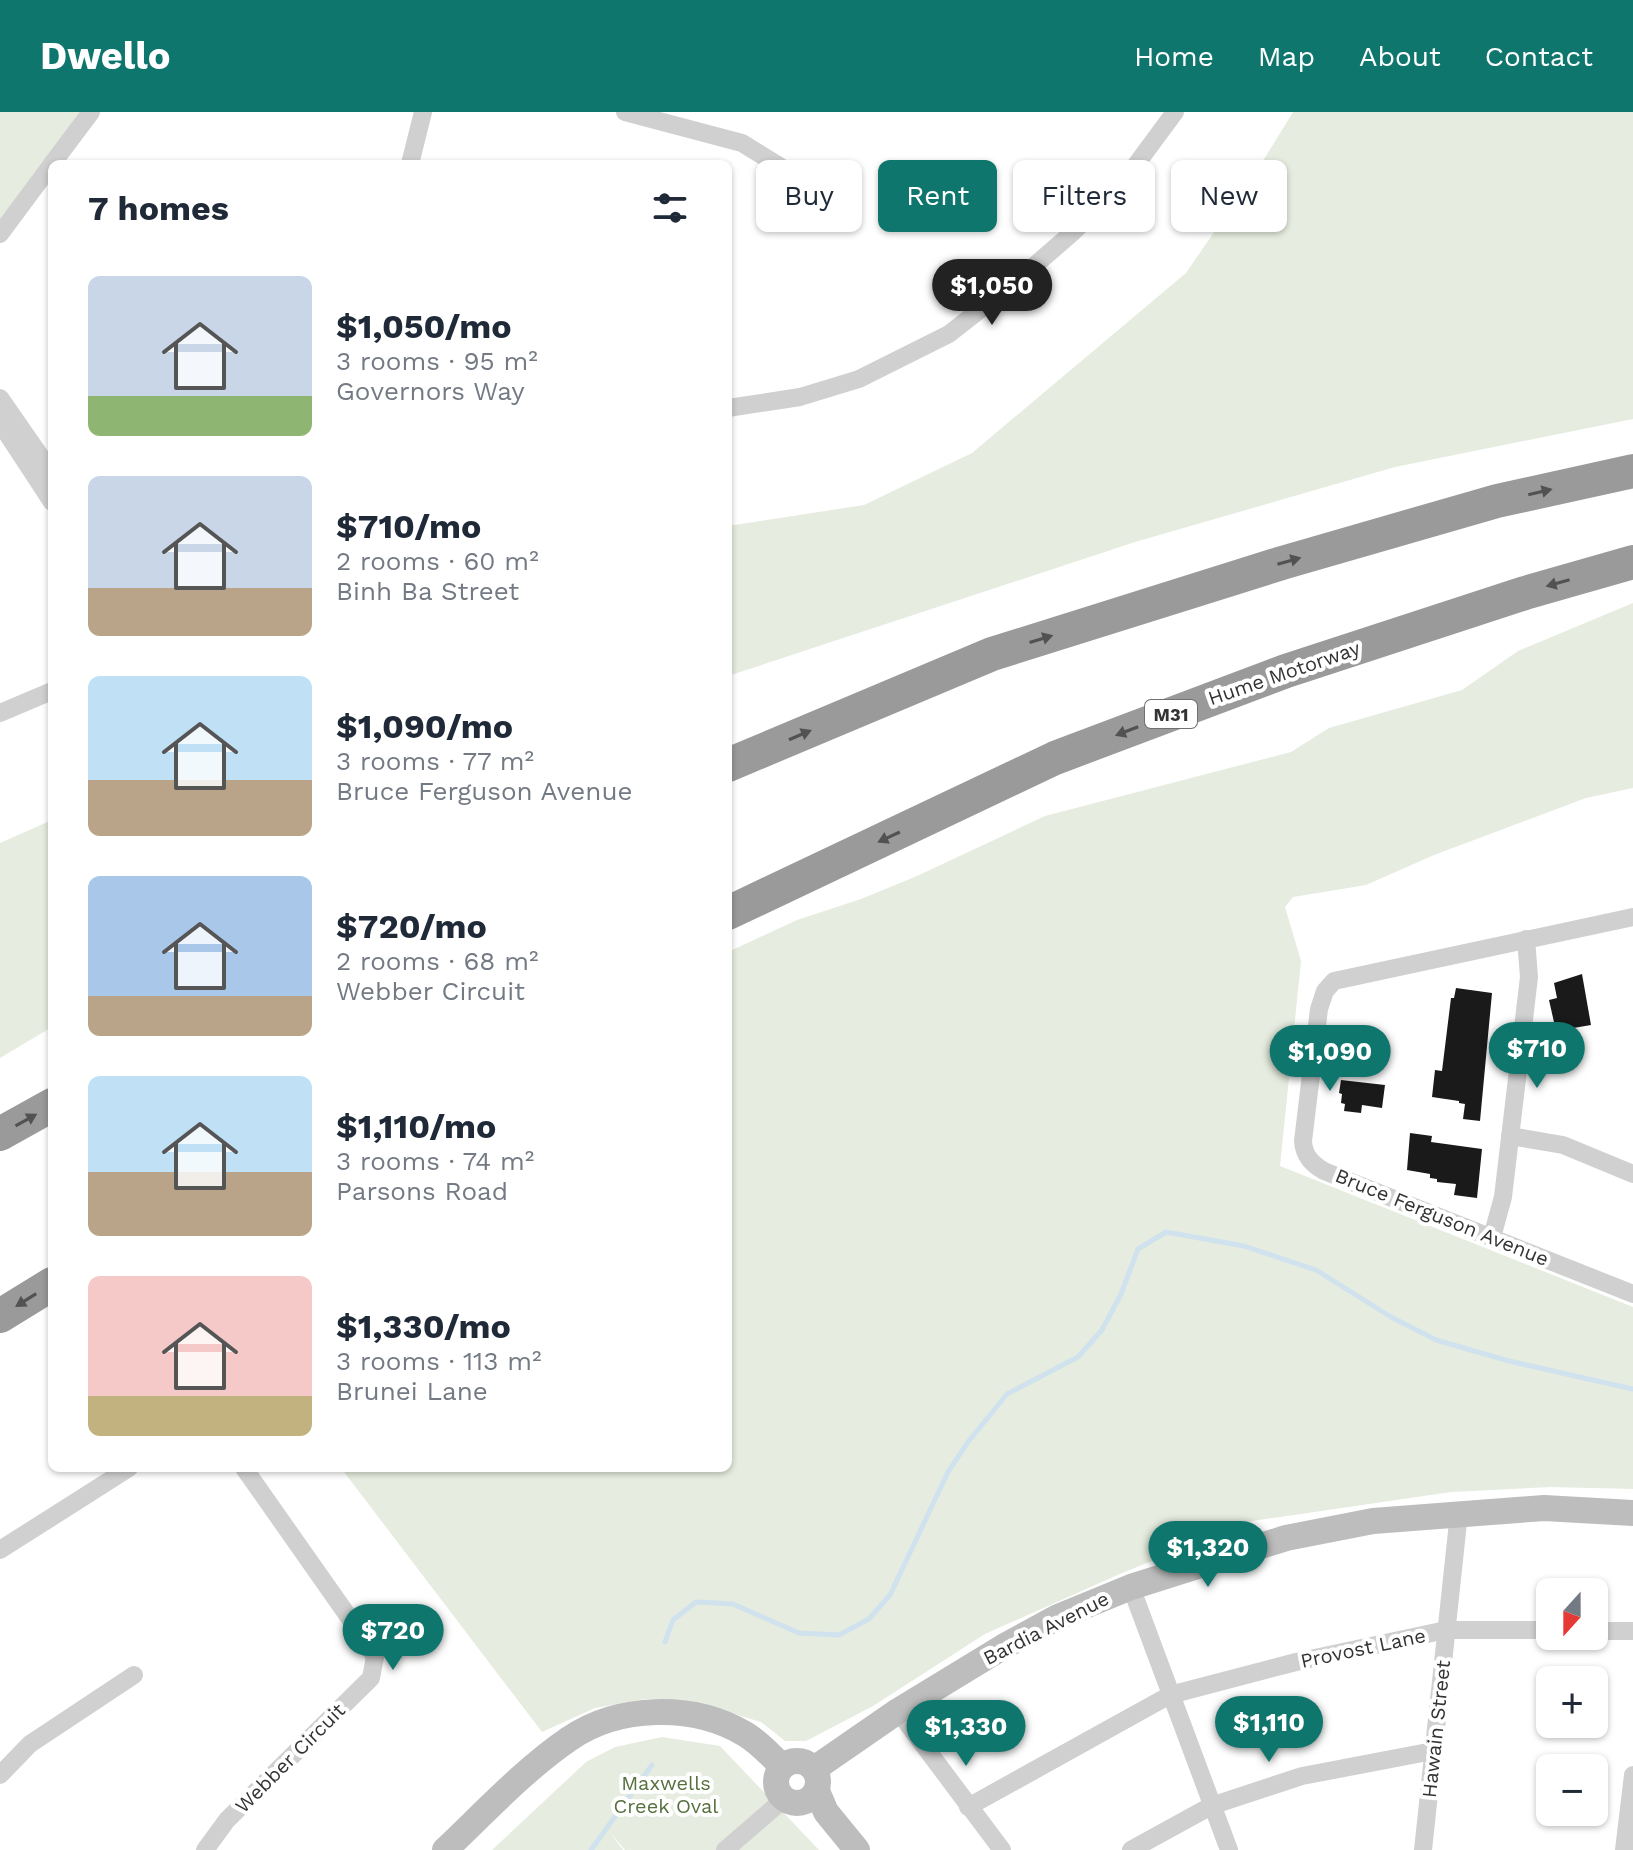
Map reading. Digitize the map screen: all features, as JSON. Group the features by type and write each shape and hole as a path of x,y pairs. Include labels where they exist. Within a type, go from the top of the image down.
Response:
{"highway":[{"path":"732,763 992,654 1282,563 1466,510 1633,471"},
{"name":"Hume Motorway","path":"732,911 1055,758 1286,671 1525,593 1633,562"},
{"path":"0,1134 48,1107"},
{"path":"0,1316 48,1286"}],"street":[{"path":"55,160 91,112"},
{"path":"411,160 423,112"},
{"path":"625,112 742,143 769,160"},
{"path":"732,407 800,397 859,379 949,334 1019,279 1121,185 1175,112"},
{"path":"0,234 48,169"},
{"path":"0,398 47,471"},
{"path":"0,423 47,471"},
{"path":"0,713 48,693"},
{"name":"Bruce Ferguson Avenue","path":"1633,917 1340,979 1328,986 1319,1009 1303,1141 1310,1161 1324,1171 1633,1294"},
{"path":"1492,1237 1503,1197 1529,977 1526,939"},
{"path":"1510,1136 1563,1145 1633,1174"},
{"path":"0,1550 123,1472"},
{"name":"Webber Circuit","path":"205,1850 227,1820 371,1678 375,1657 247,1472"},
{"name":"Bardia Avenue","path":"816,1780 898,1711 1058,1617 1131,1587 1286,1538 1373,1521 1544,1508 1633,1513"},
{"name":"Hawain Street","path":"1423,1850 1459,1513"},
{"path":"1131,1587 1229,1850"},
{"name":"Provost Lane","path":"968,1807 1170,1695 1296,1662 1446,1630 1536,1630"},
{"path":"1608,1631 1633,1631"},
{"path":"0,1775 30,1744 58,1723 134,1675"},
{"path":"898,1711 1002,1850"},
{"path":"445,1850 531,1769 568,1739 595,1725 622,1717 646,1712 676,1712 714,1720 744,1734 782,1766"},
{"path":"1131,1850 1211,1806 1302,1776 1433,1751"},
{"path":"816,1780 810,1799 804,1802 784,1799 776,1787 782,1766 795,1760 809,1764 816,1780 826,1812 857,1850"},
{"path":"1624,1850 1633,1775"},
{"path":"725,1850 784,1799"}],"green space":[{"path":"0,112 92,112 56,160 48,160 48,170 0,234"},
{"path":"1293,112 1633,112 1633,419 1395,467 1135,542 732,675 732,525 864,505 972,453 1186,273 1214,232 1287,232 1287,160 1263,160"},
{"path":"1633,603 1633,788 1586,798 1434,855 1366,885 1293,897 1285,907 1301,961 1280,1166 1633,1307 1633,1489 1551,1487 1451,1492 1252,1521 1122,1573 985,1634 873,1706 806,1741 785,1741 761,1722 697,1703 645,1699 595,1708 542,1732 344,1472 732,1472 732,950 797,920 917,876 1045,816 1291,752 1329,728 1462,690 1518,651"},
{"path":"48,822 48,1029 0,1058 0,843"},
{"name":"Maxwells Creek Oval","path":"662,1737 720,1746 819,1850 625,1850 609,1831 623,1850 492,1850 586,1762 615,1747"}],"building":[{"path":"1582,974 1591,1025 1556,1031 1549,1000 1557,998 1554,983"},
{"path":"1456,988 1492,993 1480,1121 1463,1119 1465,1104 1459,1101 1432,1097 1435,1070 1442,1071 1451,998 1454,998"},
{"path":"1341,1080 1385,1085 1382,1108 1362,1105 1361,1113 1344,1111 1345,1104 1341,1103 1342,1094 1339,1093"},
{"path":"1410,1133 1432,1136 1431,1142 1482,1149 1477,1198 1454,1195 1456,1184 1437,1182 1437,1179 1430,1178 1430,1174 1407,1170"}],"waterway":[{"path":"665,1642 673,1620 696,1602 733,1604 799,1633 839,1635 869,1619 890,1595 948,1472 968,1442 1007,1394 1078,1357 1102,1330 1121,1294 1138,1249 1166,1232 1244,1246 1316,1270 1391,1317 1436,1340 1509,1361 1633,1389"},
{"path":"591,1850 652,1765"}]}
